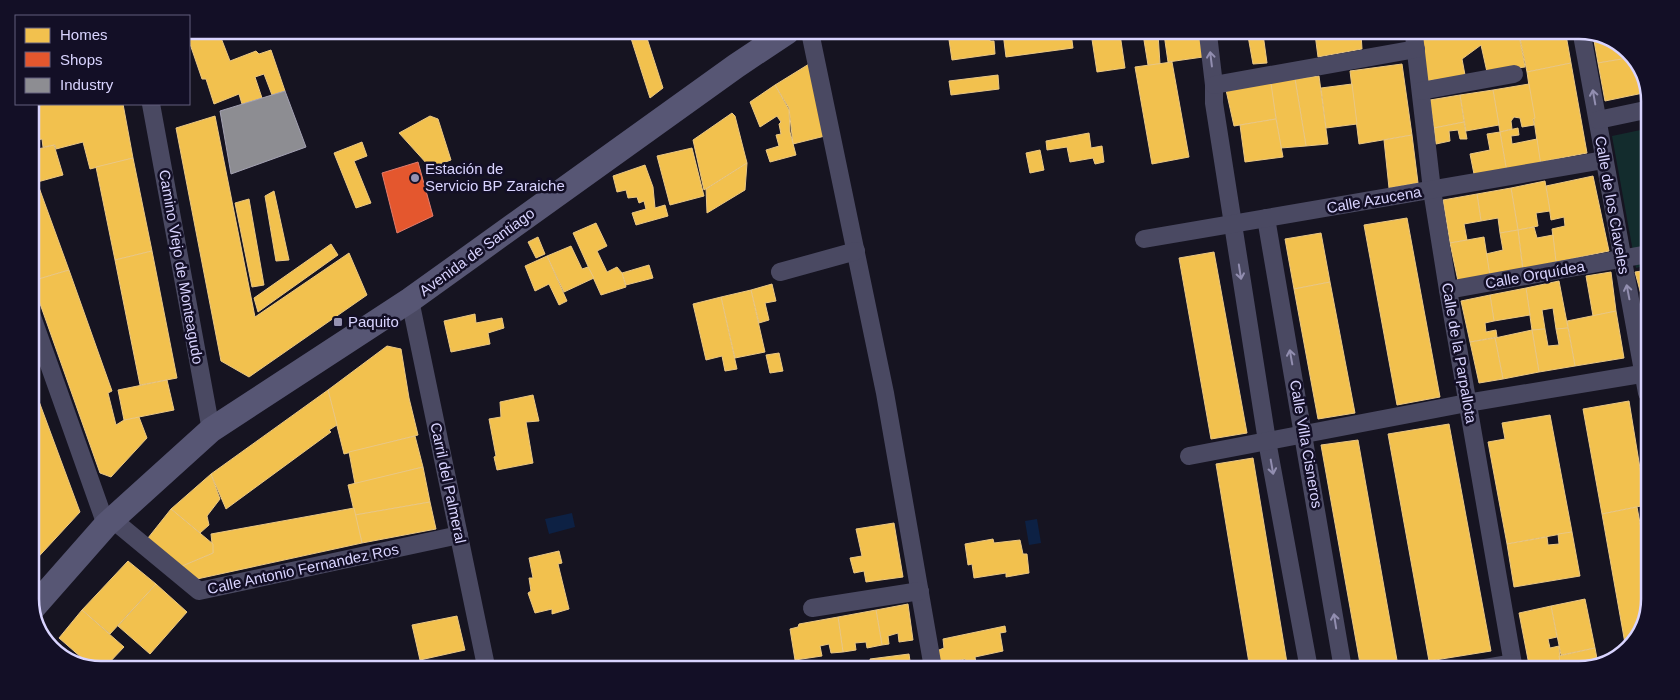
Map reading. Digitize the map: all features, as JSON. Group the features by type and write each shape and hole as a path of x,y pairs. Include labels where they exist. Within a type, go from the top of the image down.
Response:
{"street":[{"name":"Avenida de Santiago","path":"39,601 109,522 211,430 410,300 777,39"},
{"path":"811,39 885,393 932,661"},
{"path":"1209,39 1214,85 1214,103 1267,441 1308,661"},
{"name":"Calle de los Claveles","path":"1583,39 1641,354"},
{"path":"1214,85 1415,42"},
{"name":"Calle de la Parpallota","path":"1415,42 1432,190 1467,403 1513,661"},
{"path":"1421,90 1514,74"},
{"name":"Camino Viejo de Monteagudo","path":"151,105 211,430"},
{"path":"1598,120 1641,111"},
{"name":"Calle Azucena","path":"1144,239 1604,160"},
{"name":"Calle Villa Cisneros","path":"1266,218 1343,661"},
{"path":"780,272 856,251"},
{"name":"Calle Orquídea","path":"1448,290 1641,255"},
{"name":"Carril del Palmeral","path":"410,300 485,661"},
{"path":"39,335 109,522"},
{"path":"1189,456 1467,403 1641,375"},
{"name":"Calle Antonio Fernandez Ros","path":"109,522 199,591 459,535"},
{"path":"812,608 920,591"}],"green space":[{"path":"1641,130 1641,267 1636,268 1612,136"}],"water":[{"path":"572,513 575,527 549,534 545,519"},
{"path":"1037,519 1041,543 1029,545 1025,521"}],"building: Homes":[{"path":"190,39 221,39 230,61 256,51 259,54 271,50 285,91 272,95 264,74 255,77 262,98 242,104 239,94 214,104 206,79 202,79"},
{"path":"631,39 647,39 663,88 650,98"},
{"path":"949,39 990,39 990,41 994,41 995,54 952,60"},
{"path":"1004,39 1072,39 1073,48 1006,57"},
{"path":"1092,39 1121,39 1125,68 1097,72"},
{"path":"1144,39 1158,39 1160,64 1148,65"},
{"path":"1165,39 1200,39 1203,57 1168,62"},
{"path":"1249,39 1264,39 1267,63 1253,64"},
{"path":"1316,39 1361,39 1362,49 1318,57"},
{"path":"1422,39 1520,39 1525,67 1487,72 1481,45 1462,59 1465,75 1427,81"},
{"path":"1520,39 1567,39 1571,63 1527,72"},
{"path":"1594,41 1610,47 1624,59 1598,63"},
{"path":"1624,59 1637,77 1640,94 1605,101 1598,63"},
{"path":"1172,62 1189,157 1152,164 1135,67"},
{"path":"1571,63 1587,153 1540,162 1527,72"},
{"path":"809,64 825,136 793,144 789,108 775,85"},
{"path":"1402,64 1412,135 1359,144 1350,71"},
{"path":"998,75 999,89 951,95 949,81"},
{"path":"1319,76 1328,144 1306,146 1295,79"},
{"path":"1295,79 1306,146 1281,148 1270,82"},
{"path":"1271,83 1276,119 1234,126 1226,90"},
{"path":"1352,84 1357,124 1326,128 1321,88"},
{"path":"1529,84 1535,118 1533,119 1534,125 1522,127 1520,118 1514,117 1511,121 1512,129 1500,132 1493,90"},
{"path":"775,85 789,110 790,132 796,155 770,162 766,150 779,146 776,135 781,134 779,124 781,122 777,116 760,127 750,102"},
{"path":"1493,90 1499,125 1466,131 1460,95"},
{"path":"1460,95 1464,122 1434,128 1430,100"},
{"path":"123,105 133,158 90,169 83,142 56,149 55,145 43,147 42,139 39,140 39,106"},
{"path":"732,113 735,116 747,163 704,190 693,140"},
{"path":"215,116 255,317 349,253 367,295 249,377 221,361 176,128"},
{"path":"430,116 438,119 451,160 434,166 428,165 399,133"},
{"path":"1276,119 1283,157 1245,162 1240,125"},
{"path":"1464,122 1467,139 1460,139 1458,130 1449,131 1450,141 1436,144 1434,128"},
{"path":"1518,128 1519,135 1511,136 1512,144 1537,139 1541,166 1507,173 1500,132"},
{"path":"1500,132 1507,173 1475,179 1470,154 1490,150 1487,134"},
{"path":"1089,133 1091,148 1102,146 1104,162 1095,164 1093,158 1070,162 1067,147 1047,150 1046,141"},
{"path":"1412,135 1418,183 1389,188 1384,140"},
{"path":"362,142 367,156 354,161 371,203 356,208 334,153"},
{"path":"54,145 63,175 39,182 39,149"},
{"path":"692,148 704,196 670,205 657,156"},
{"path":"1040,150 1044,170 1030,173 1026,153"},
{"path":"133,158 152,251 115,260 96,167"},
{"path":"747,163 745,190 707,213 706,189"},
{"path":"645,165 653,187 655,208 665,205 668,216 636,225 632,213 646,209 644,201 639,203 637,197 628,198 626,190 617,192 613,176"},
{"path":"1593,176 1609,251 1556,262 1552,229 1565,226 1564,217 1551,220 1546,186"},
{"path":"1545,181 1550,211 1536,213 1538,226 1518,230 1511,188"},
{"path":"39,188 69,270 39,279"},
{"path":"1511,188 1518,230 1500,233 1498,218 1481,221 1477,194"},
{"path":"274,191 289,260 276,261 265,196"},
{"path":"1477,194 1481,221 1464,224 1467,240 1450,243 1443,200"},
{"path":"249,199 264,285 252,287 235,203"},
{"path":"1407,218 1440,397 1397,405 1364,225"},
{"path":"596,223 607,246 597,251 607,272 617,267 622,273 626,287 601,295 573,233"},
{"path":"1534,227 1537,238 1553,235 1556,262 1523,269 1518,230"},
{"path":"1518,230 1523,271 1490,278 1486,254 1503,250 1500,233"},
{"path":"1321,233 1330,282 1294,289 1285,239"},
{"path":"538,237 545,254 536,258 528,242"},
{"path":"1484,237 1490,276 1458,281 1450,243"},
{"path":"331,244 338,255 258,312 254,298"},
{"path":"571,246 582,269 588,267 594,278 564,292 547,256"},
{"path":"152,251 177,378 140,385 115,260"},
{"path":"1214,252 1247,433 1211,439 1179,258"},
{"path":"547,256 567,301 559,305 549,284 535,291 525,266"},
{"path":"649,265 653,278 626,285 622,273"},
{"path":"69,270 112,391 108,393 116,425 124,420 139,417 147,438 111,477 100,473 39,301 39,279"},
{"path":"1641,271 1641,294 1635,272"},
{"path":"1611,272 1616,311 1593,316 1586,276"},
{"path":"1559,281 1568,328 1556,329 1553,308 1542,310 1545,329 1532,330 1526,288"},
{"path":"1330,282 1355,413 1318,419 1294,289"},
{"path":"772,284 776,301 765,303 769,320 759,323 751,290"},
{"path":"1526,288 1530,315 1494,321 1490,295"},
{"path":"751,290 765,352 735,358 721,297"},
{"path":"1490,295 1494,321 1485,323 1486,332 1496,330 1497,337 1470,342 1461,301"},
{"path":"721,297 737,369 725,371 722,356 706,360 693,304"},
{"path":"1616,311 1624,358 1575,366 1567,321"},
{"path":"475,314 476,323 502,318 504,328 488,333 490,344 451,352 444,321"},
{"path":"1568,328 1575,366 1539,372 1532,330 1545,329 1548,346 1559,345 1556,329"},
{"path":"1532,330 1539,372 1503,379 1495,338"},
{"path":"1495,338 1503,379 1479,383 1470,342"},
{"path":"387,346 401,349 409,398 418,435 344,454 328,390"},
{"path":"779,353 783,371 770,373 766,355"},
{"path":"167,380 174,410 124,420 118,390"},
{"path":"328,390 337,425 329,430 331,432 226,509 211,474"},
{"path":"533,395 539,421 526,422 533,463 497,470 489,419 501,417 500,402"},
{"path":"39,401 80,512 39,556"},
{"path":"1629,401 1641,474 1641,506 1602,514 1583,409"},
{"path":"1550,415 1572,532 1507,544 1488,442 1505,439 1502,423"},
{"path":"1449,424 1491,651 1429,661 1388,434"},
{"path":"415,436 423,467 355,484 349,452"},
{"path":"1358,440 1397,661 1360,661 1321,445"},
{"path":"1253,458 1287,661 1249,661 1216,464"},
{"path":"423,467 430,502 355,515 348,485"},
{"path":"211,474 220,499 207,516 209,525 200,533 171,509"},
{"path":"430,502 436,529 362,543 355,515"},
{"path":"1637,507 1641,528 1640,611 1637,623 1625,641 1602,514"},
{"path":"354,508 362,543 197,579 182,566 213,553 211,534"},
{"path":"171,509 213,544 213,553 182,566 148,538"},
{"path":"894,523 903,577 866,582 864,571 854,573 850,558 862,556 856,529"},
{"path":"1572,532 1580,576 1514,587 1507,544 1547,537 1548,545 1559,544 1558,534"},
{"path":"993,539 994,543 1020,540 1023,554 1027,554 1029,573 1006,577 1006,573 974,578 972,564 968,565 965,544"},
{"path":"559,551 562,563 558,564 569,609 552,614 552,609 535,613 528,593 531,591 529,578 533,578 529,558"},
{"path":"128,561 156,584 110,634 82,610"},
{"path":"156,584 187,612 150,654 118,626"},
{"path":"1585,599 1595,648 1561,655 1551,606"},
{"path":"908,604 913,640 899,642 898,633 888,636 889,644 882,645 876,610"},
{"path":"1551,606 1557,637 1548,639 1550,648 1559,646 1560,661 1528,661 1519,613"},
{"path":"82,610 124,647 111,661 89,660 82,658 59,638"},
{"path":"876,610 882,645 867,648 866,642 855,643 856,650 843,652 838,617"},
{"path":"457,616 465,650 420,660 412,625"},
{"path":"838,617 843,652 831,653 829,644 820,646 822,656 795,660 790,629 798,627 799,624"},
{"path":"1005,626 1006,632 1000,633 1003,651 975,657 976,661 966,661 965,659 937,661 934,652 944,648 943,639"},
{"path":"1595,648 1597,658 1587,661 1560,661 1559,656"},
{"path":"909,654 910,661 870,661 870,659"}],"building: Shops":[{"path":"418,162 433,216 397,233 382,173"}],"building: Industry":[{"path":"285,91 306,147 231,174 220,111"}],"place":[{"name":"Estación de Servicio BP Zaraiche","path":"415,178"},
{"name":"Paquito","path":"338,322"}]}
